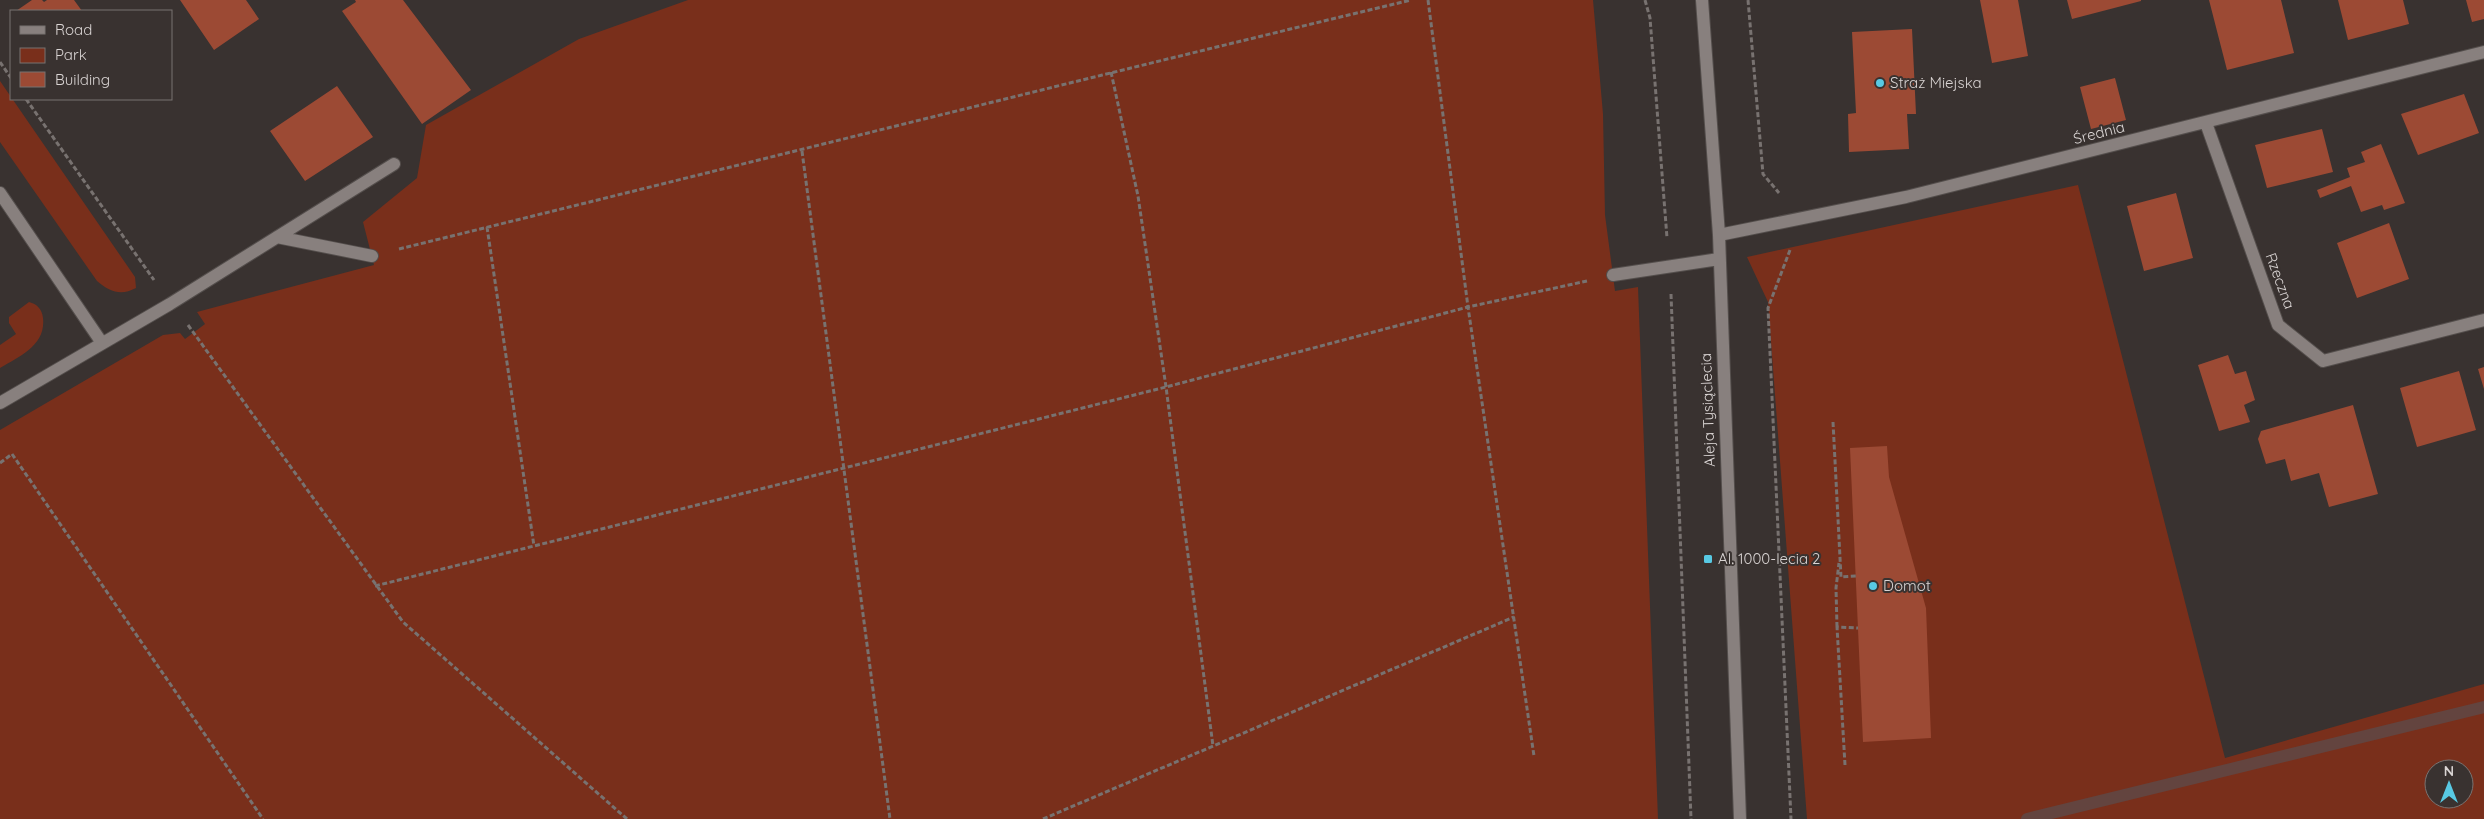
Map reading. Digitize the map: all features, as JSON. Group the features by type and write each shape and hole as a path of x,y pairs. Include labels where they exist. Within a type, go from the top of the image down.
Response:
{"street":[{"name":"Aleja Tysiąclecia","path":"1702,0 1718,235 1733,684 1740,819"},
{"name":"Średnia","path":"1718,235 1906,196 2206,123 2484,52"},
{"name":"Rzeczna","path":"2206,123 2278,325 2323,361 2484,320"},
{"path":"0,403 170,304 394,164"},
{"path":"0,193 102,343"},
{"path":"277,237 372,256"},
{"path":"1613,275 1719,259"}],"path":[{"path":"372,256 802,151 1111,72 1411,0"},
{"path":"1428,0 1468,307 1534,756"},
{"path":"1645,0 1650,18 1670,266 1691,819"},
{"path":"1748,0 1763,174 1788,205 1794,242 1768,308 1790,819"},
{"path":"0,62 10,77"},
{"path":"1111,72 1138,196 1166,387 1213,746"},
{"path":"27,100 170,304 193,332 375,586 403,622 627,819"},
{"path":"802,151 890,819"},
{"path":"487,228 534,546"},
{"path":"375,586 1166,387 1468,307 1613,275"},
{"path":"1833,422 1841,577 1856,576"},
{"path":"0,462 12,454 263,819"},
{"path":"1840,553 1836,588 1845,765"},
{"path":"1043,819 1514,617"},
{"path":"1837,627 1858,628"}],"green space":[{"path":"688,0 1593,0 1603,114 1605,215 1615,291 1638,287 1658,819 0,819 0,430 163,335 180,333 185,339 205,324 197,312 374,265 363,222 417,178 426,125 579,39"},
{"path":"0,81 10,96 10,100 13,100 135,277 136,288 125,292 116,292 106,288 97,281 0,142"},
{"path":"2078,185 2225,758 2484,684 2484,819 1807,819 1768,302 1747,257"},
{"path":"29,302 37,306 42,312 43,327 40,336 30,349 0,368 0,345 16,334 9,323 9,317"}],"building":[{"path":"32,0 42,0 44,2 47,0 74,0 81,10 17,10"},
{"path":"180,0 246,0 259,19 214,50"},
{"path":"355,0 403,0 471,90 422,124 342,11 356,2"},
{"path":"1980,0 2018,0 2028,56 1992,63"},
{"path":"2067,0 2141,0 2141,1 2072,19"},
{"path":"2209,0 2281,0 2294,53 2227,70"},
{"path":"2338,0 2403,0 2409,24 2348,40"},
{"path":"2466,0 2484,0 2484,19 2472,22"},
{"path":"1912,29 1916,114 1907,114 1909,149 1849,152 1848,114 1856,113 1852,32"},
{"path":"2115,78 2126,120 2091,129 2080,87"},
{"path":"337,86 373,137 305,181 270,131"},
{"path":"2464,94 2479,133 2418,155 2401,114"},
{"path":"2322,129 2333,172 2267,188 2255,145"},
{"path":"2381,144 2405,203 2384,210 2382,205 2361,212 2351,186 2320,198 2317,190 2350,177 2347,168 2365,162 2361,152"},
{"path":"2176,193 2193,258 2144,271 2127,206"},
{"path":"2389,223 2409,279 2357,298 2337,243"},
{"path":"2228,355 2235,374 2246,371 2255,400 2244,405 2250,422 2219,431 2198,365"},
{"path":"2484,367 2484,389 2478,369"},
{"path":"2459,371 2476,430 2417,447 2400,388"},
{"path":"2353,405 2378,494 2329,507 2319,473 2291,481 2285,459 2266,464 2258,439 2261,431"},
{"path":"1887,446 1889,477 1926,608 1931,738 1863,742 1850,448"}],"waterway":[{"path":"2027,819 2484,707"}],"place":[{"name":"Straż Miejska","path":"1880,83"},
{"name":"Al. 1000-lecia 2","path":"1708,559"},
{"name":"Domot","path":"1873,586"}]}
